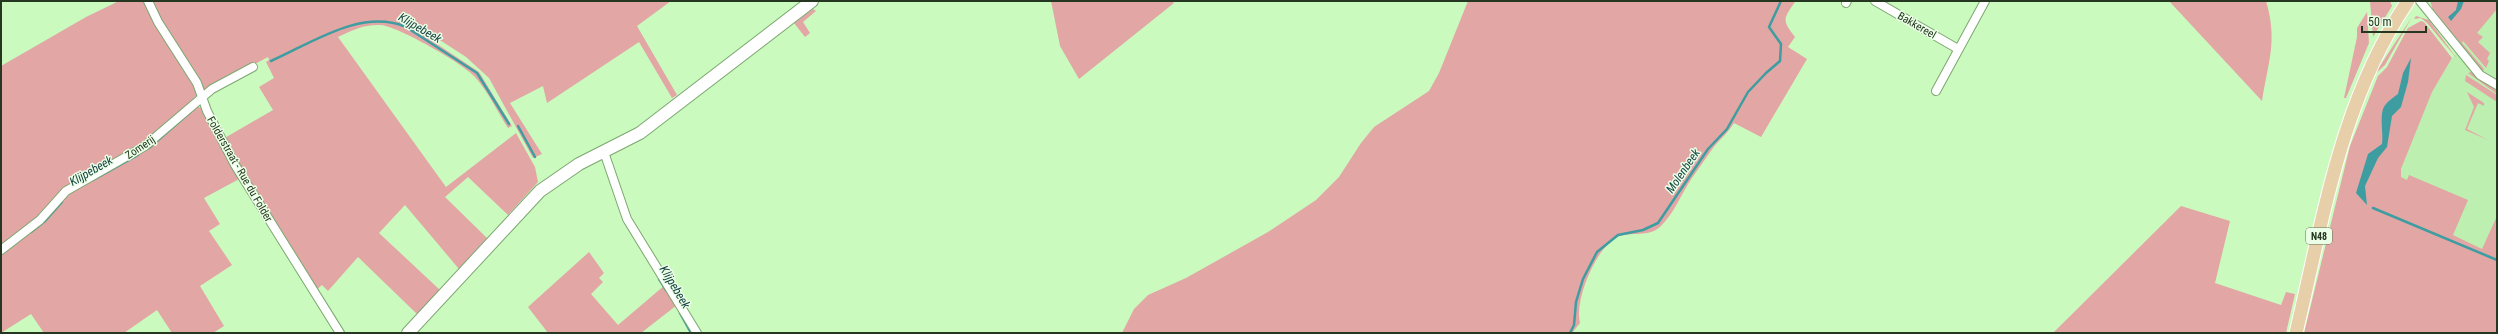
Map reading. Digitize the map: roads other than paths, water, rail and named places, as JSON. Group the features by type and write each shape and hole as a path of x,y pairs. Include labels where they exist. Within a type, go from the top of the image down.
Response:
{"main road":[{"name":"N48","path":"2296,333 2343,140 2369,71 2403,3"}],"street":[{"name":"Folderstraat - Rue du Folder","path":"148,1 158,22 197,83 201,98 239,171 340,333"},
{"path":"408,333 540,191 560,176 640,133 812,1"},
{"name":"Bakkereel","path":"1875,1 1958,49"},
{"path":"1936,90 1985,1"},
{"path":"2420,1 2480,75 2497,85"},
{"name":"Zomerij","path":"1,250 40,220 66,191 145,146 201,98 253,67"},
{"path":"604,152 627,219 697,333"}],"water":[{"path":"2458,1 2464,1 2461,9 2451,21 2448,17 2456,10"},
{"path":"2411,58 2408,82 2401,107 2392,116 2387,147 2378,158 2365,186 2367,205 2356,193 2368,154 2382,144 2382,112 2386,104 2398,94 2403,73"}],"waterway":[{"name":"Molenbeek","path":"1570,333 1574,325 1576,302 1583,279 1597,252 1618,235 1643,230 1658,223 1708,149 1727,129 1748,92 1780,61 1781,44 1769,27 1781,1"},
{"name":"Klijpebeek","path":"271,61 337,30 372,22 389,22 406,27 477,73 509,124"},
{"name":"Klijpebeek","path":"149,148 189,113"},
{"name":"Klijpebeek","path":"518,126 535,157"},
{"name":"Klijpebeek","path":"93,180 138,155"},
{"name":"Klijpebeek","path":"31,232 45,221 62,202"},
{"path":"2373,208 2497,260"},
{"name":"Klijpebeek","path":"659,279 666,290"},
{"name":"Klijpebeek","path":"680,313 691,333"}]}
